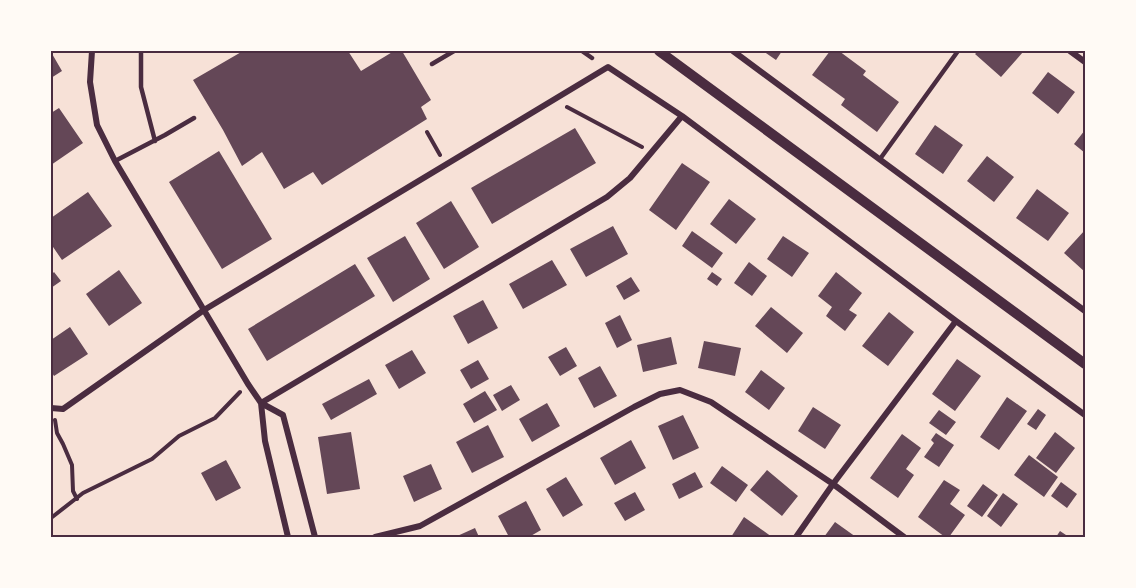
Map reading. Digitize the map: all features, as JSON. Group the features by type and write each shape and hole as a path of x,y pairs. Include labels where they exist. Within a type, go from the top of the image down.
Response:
{"street":[{"path":"92,51 90,82 97,125 115,161 248,384 261,403 283,415 315,537"},
{"path":"659,51 1085,364"},
{"path":"733,51 1085,311"},
{"path":"1070,51 1085,62"},
{"path":"53,408 63,409 204,310 608,67 682,116 1085,415"},
{"path":"261,403 607,198 630,178 682,116"},
{"path":"796,537 833,484 956,321"},
{"path":"375,537 420,526 634,407 660,394 680,390 711,402 833,484 904,537"},
{"path":"261,403 265,441 288,537"}],"lane":[{"path":"141,51 141,87 155,141"},
{"path":"432,64 454,51"},
{"path":"582,51 592,58"},
{"path":"880,159 958,51"},
{"path":"115,161 194,118"}],"path":[{"path":"558,97 566,106 643,147 650,153"},
{"path":"427,132 446,165"},
{"path":"51,518 83,494 152,459 179,436 215,418 248,384"},
{"path":"53,408 57,433 72,465 74,491 77,498"}],"building":[{"path":"243,51 348,51 361,71 394,51 402,51 431,100 421,107 427,119 322,185 313,172 284,189 262,152 242,166 193,80"},
{"path":"763,51 782,51 776,60"},
{"path":"830,51 839,51 866,71 863,75 899,102 877,132 841,105 845,99 812,75"},
{"path":"978,51 1023,52 1001,77 975,54"},
{"path":"51,52 62,71 51,78"},
{"path":"1048,72 1075,92 1058,114 1032,93"},
{"path":"59,108 83,143 51,165 51,113"},
{"path":"935,125 963,145 943,174 915,154"},
{"path":"575,128 596,163 492,224 471,188"},
{"path":"1085,130 1085,153 1074,144"},
{"path":"219,151 272,239 222,269 169,182"},
{"path":"987,156 1014,177 994,202 967,181"},
{"path":"682,163 710,182 676,230 649,210"},
{"path":"1037,189 1069,213 1048,241 1016,218"},
{"path":"88,192 112,226 62,260 51,244 51,218"},
{"path":"729,199 756,219 736,244 710,224"},
{"path":"451,201 479,247 444,269 416,223"},
{"path":"613,226 628,254 586,277 570,249"},
{"path":"1085,230 1085,272 1064,253"},
{"path":"692,231 723,253 712,268 682,246"},
{"path":"405,236 430,279 393,302 367,258"},
{"path":"783,236 809,253 792,277 767,259"},
{"path":"552,260 567,285 523,309 509,284"},
{"path":"749,262 767,276 752,296 734,283"},
{"path":"355,264 375,296 267,361 248,329"},
{"path":"119,270 142,303 109,326 86,294"},
{"path":"54,272 61,281 51,288 51,275"},
{"path":"712,272 722,279 717,286 707,279"},
{"path":"836,272 862,293 849,310 857,315 845,331 826,316 832,307 818,296"},
{"path":"631,277 640,291 624,300 616,286"},
{"path":"483,300 498,328 468,344 453,316"},
{"path":"771,307 803,333 787,353 755,326"},
{"path":"889,312 914,332 888,366 862,346"},
{"path":"620,315 632,340 617,348 605,323"},
{"path":"70,327 88,354 54,376 51,371 51,340"},
{"path":"671,337 677,364 643,372 637,345"},
{"path":"704,341 741,348 735,376 698,368"},
{"path":"566,347 577,366 560,376 548,357"},
{"path":"412,350 426,373 399,389 385,365"},
{"path":"957,359 981,376 955,411 932,394"},
{"path":"478,360 489,379 471,389 460,370"},
{"path":"600,366 617,396 594,408 578,378"},
{"path":"761,370 785,388 769,410 745,392"},
{"path":"369,379 377,394 331,420 322,404"},
{"path":"511,385 520,400 502,411 493,395"},
{"path":"485,391 497,410 474,423 463,404"},
{"path":"1007,397 1027,411 999,450 980,437"},
{"path":"547,403 560,426 532,442 519,419"},
{"path":"813,407 841,425 825,449 798,431"},
{"path":"1038,409 1046,415 1036,430 1027,424"},
{"path":"939,410 956,422 946,435 929,423"},
{"path":"683,415 699,448 673,460 658,426"},
{"path":"488,425 504,457 472,473 456,442"},
{"path":"351,432 360,489 327,494 318,437"},
{"path":"1055,432 1075,448 1056,473 1036,458"},
{"path":"936,433 954,445 939,467 924,457 934,443 931,440"},
{"path":"902,434 921,448 906,469 914,475 898,498 870,478"},
{"path":"631,440 646,468 615,485 600,458"},
{"path":"1029,455 1058,477 1044,497 1014,475"},
{"path":"226,460 241,488 216,501 201,473"},
{"path":"431,464 442,489 414,502 403,476"},
{"path":"722,466 748,485 736,502 710,483"},
{"path":"767,470 798,496 782,516 750,490"},
{"path":"695,472 703,487 679,499 672,484"},
{"path":"566,477 583,505 563,517 546,489"},
{"path":"944,480 960,490 950,504 965,515 949,537 945,537 918,517"},
{"path":"1061,482 1077,494 1067,508 1051,496"},
{"path":"983,484 998,495 982,517 967,506"},
{"path":"635,492 645,510 625,521 614,503"},
{"path":"1003,493 1018,504 1001,527 987,516"},
{"path":"526,501 541,530 529,537 509,537 498,516"},
{"path":"744,517 772,537 731,537"},
{"path":"835,522 856,537 824,537"},
{"path":"475,528 479,537 455,537"},
{"path":"1060,531 1069,537 1056,537"}]}
